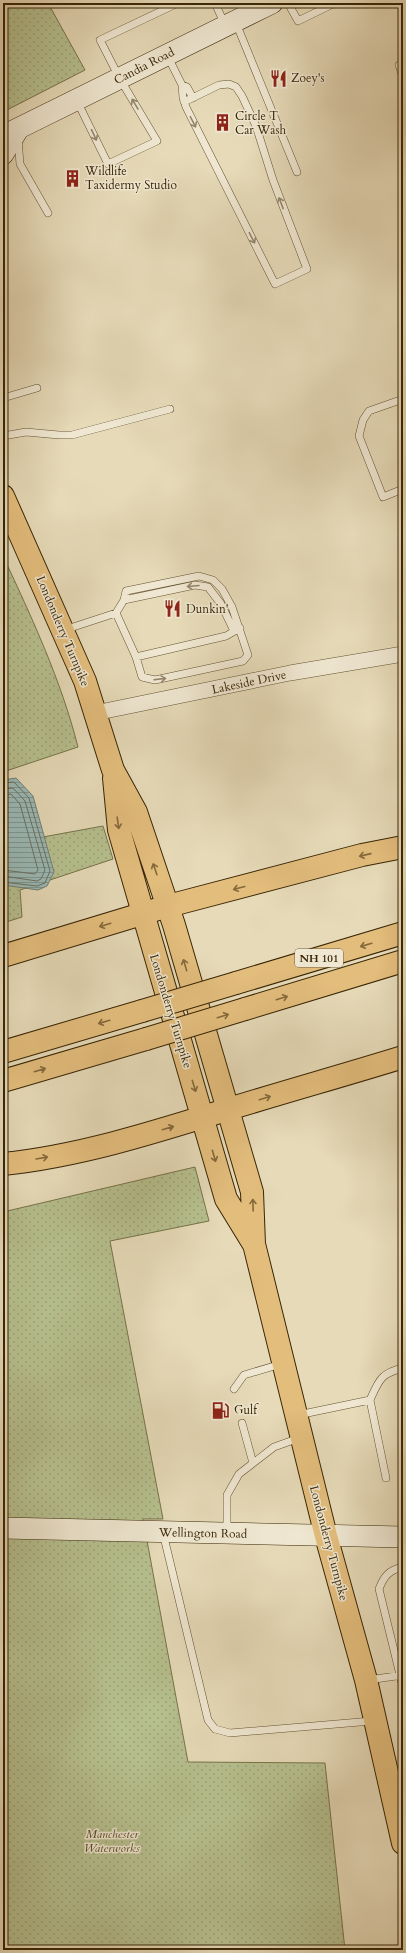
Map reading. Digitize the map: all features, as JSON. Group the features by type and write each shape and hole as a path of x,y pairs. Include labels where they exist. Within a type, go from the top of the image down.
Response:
{"main road":[{"name":"Candia Road","path":"10,133 274,3"},
{"path":"3,154 10,133"},
{"name":"Londonderry Turnpike","path":"3,496 64,630 85,681 113,770 136,812 168,906 252,1192 254,1244 326,1536 366,1680 374,1721 403,1843"},
{"name":"Londonderry Turnpike","path":"113,770 119,830 142,914 226,1199 254,1244"},
{"path":"3,956 168,906 362,855 403,847"},
{"name":"NH 101","path":"3,1052 403,934"},
{"name":"NH 101","path":"3,1081 245,1010 403,961"},
{"path":"3,1164 77,1152 203,1118 403,1057"},
{"name":"Wellington Road","path":"3,1528 403,1537"}],"street":[{"name":"Lakeside Drive","path":"95,713 290,673 403,654"}],"lane":[{"path":"76,100 108,164 157,141 120,79 100,40 178,3"},
{"path":"215,3 231,23 268,103 297,172"},
{"path":"274,3 298,22 335,3"},
{"path":"167,55 182,85 184,102 275,284 307,269 273,180 256,126 242,96 236,87 229,84 219,85 184,102"},
{"path":"398,65 403,77"},
{"path":"182,85 188,87 193,98"},
{"path":"10,133 20,164 48,213"},
{"path":"3,398 37,388"},
{"path":"403,398 369,411 363,420 359,436 383,497 403,489"},
{"path":"3,436 26,432 59,436 72,435 170,409"},
{"path":"64,630 116,613 124,600 126,591 199,576 213,580 222,589 232,607 237,629"},
{"path":"116,613 136,657 142,677 155,680 243,662 248,655 237,629 208,587 195,585 124,600"},
{"path":"136,657 226,636 237,629"},
{"path":"234,1389 244,1375 283,1364"},
{"path":"386,1478 370,1400 379,1380 389,1371 403,1368"},
{"path":"296,1416 370,1400"},
{"path":"242,1423 253,1464"},
{"path":"227,1534 227,1495 239,1474 274,1447 301,1437"},
{"path":"163,1532 208,1720 215,1729 230,1733 374,1721"},
{"path":"403,1567 384,1576 379,1589 402,1675 403,1687"},
{"path":"366,1680 402,1675"}],"green space":[{"path":"3,3 48,3 85,70 3,112"},
{"path":"3,556 45,650 63,698 78,747 3,772"},
{"path":"3,795 21,841 103,826 113,859 20,890 22,917 3,923"},
{"name":"Manchester Waterworks","path":"195,1167 209,1221 110,1241 163,1519 143,1519 188,1762 325,1763 345,1950 3,1950 3,1212"}],"water":[{"path":"16,778 33,796 54,872 47,886 38,890 3,885 3,780"}],"place":[{"name":"Zoey's","path":"278,78"},
{"name":"Circle T Car Wash","path":"222,123"},
{"name":"Wildlife Taxidermy Studio","path":"72,178"},
{"name":"Dunkin'","path":"173,609"},
{"name":"Gulf","path":"221,1410"}]}
